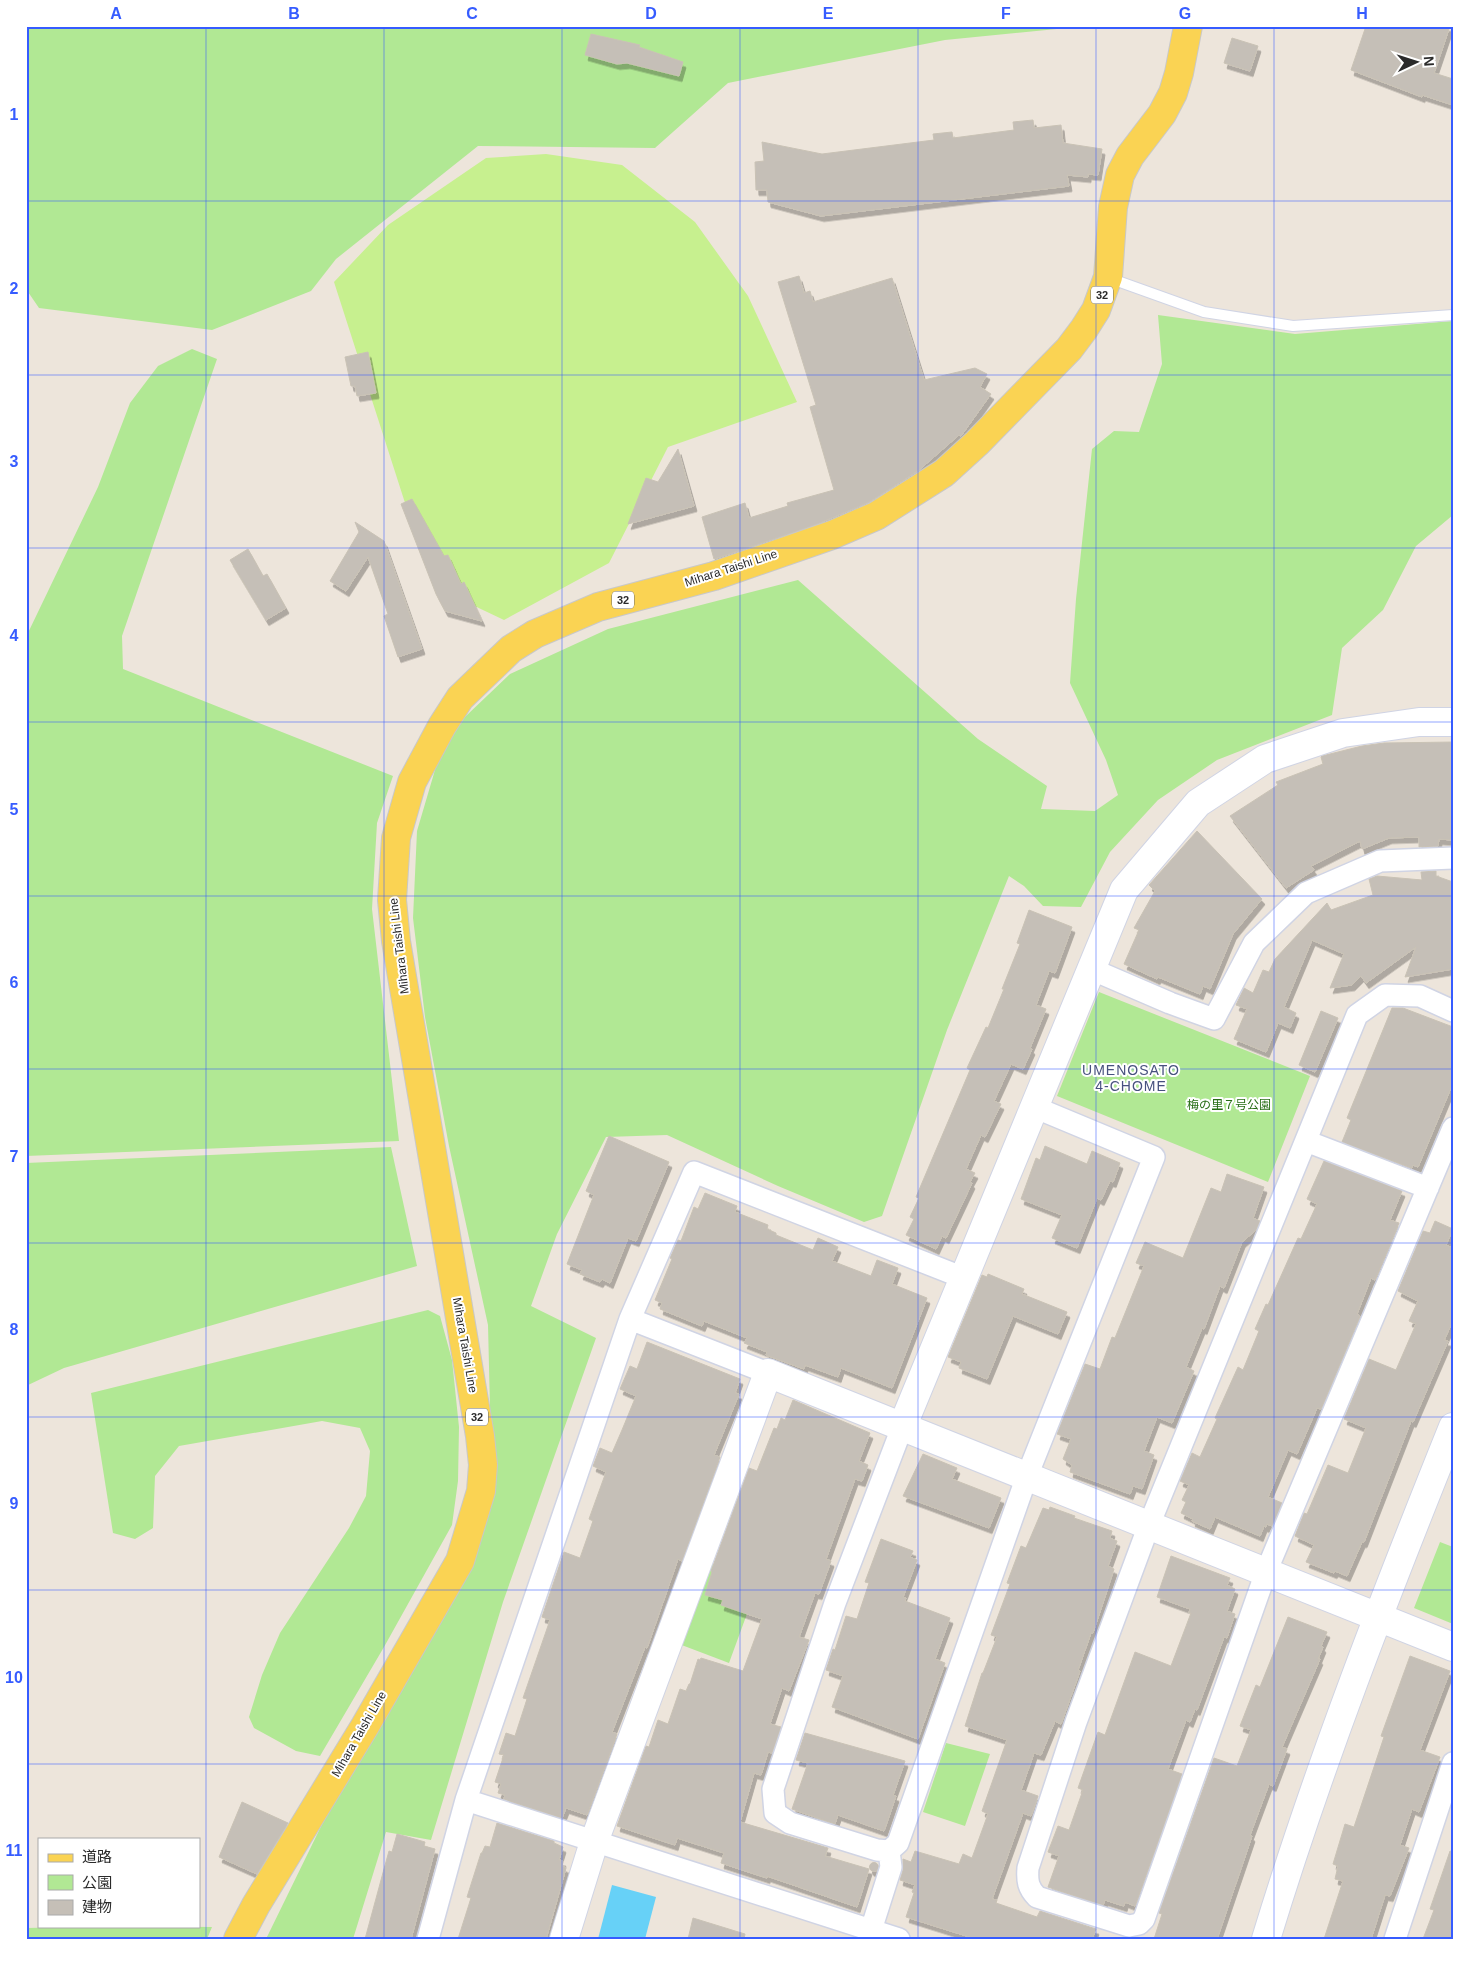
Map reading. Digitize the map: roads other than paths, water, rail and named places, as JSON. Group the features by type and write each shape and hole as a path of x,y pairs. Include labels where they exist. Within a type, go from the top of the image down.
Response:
{"main road":[{"name":"Mihara Taishi Line","path":"238,1939 256,1904 365,1726 460,1561 481,1491 483,1465 480,1436 403,987 392,900 396,838 412,782 460,698 504,655 534,634 598,607 714,576 832,535 876,516 944,472 977,443 1069,349 1096,310 1108,277 1113,207 1120,175 1130,156 1162,114 1173,93 1188,26"}],"street":[{"path":"1034,1107 1154,1157 1027,1476 898,1843 889,1851 878,1850 790,1822 775,1813 773,1789 835,1603 903,1425 1034,1107 1124,890 1198,803 1265,759 1334,736 1419,722 1453,722"},
{"path":"1091,970 1214,1019 1254,942 1306,893 1380,861 1453,858"},
{"path":"1453,1011 1420,996 1385,995 1357,1015 1148,1525 1076,1722 1028,1868 1027,1879 1029,1889 1037,1897 1128,1932 1144,1919 1266,1572 1453,1128"},
{"path":"1306,1141 1428,1188"},
{"path":"428,1939 466,1800 630,1319 694,1172 964,1278"},
{"path":"630,1319 903,1425 1453,1647"},
{"path":"564,1939 594,1842 768,1373"},
{"path":"1266,1939 1289,1863 1378,1617 1453,1428"},
{"path":"1394,1939 1453,1762"},
{"path":"466,1800 899,1939"},
{"path":"871,1930 891,1867 889,1851"}],"lane":[{"path":"1108,277 1204,312 1293,326 1453,315"}],"water":[{"path":"612,1885 656,1897 645,1939 598,1939"}],"district":[{"name":"UMENOSATO 4-CHOME","path":"1131,1078"}],"park label":[{"name":"梅の里７号公園","path":"1229,1105"}]}
